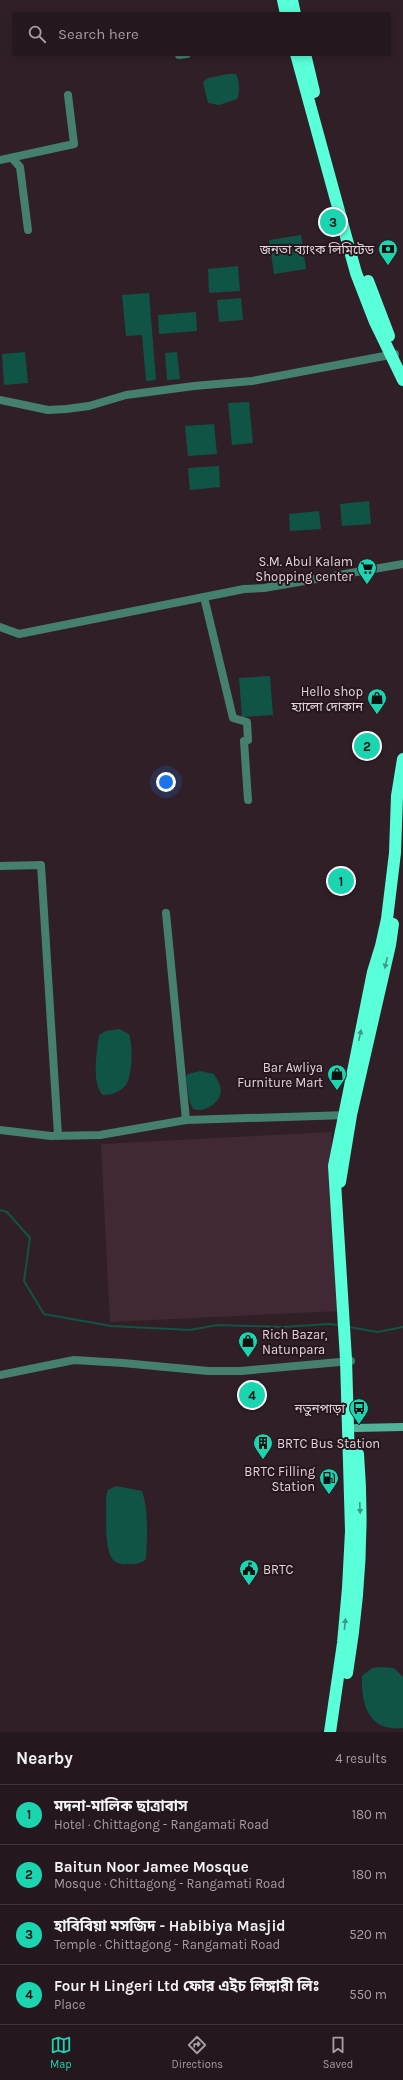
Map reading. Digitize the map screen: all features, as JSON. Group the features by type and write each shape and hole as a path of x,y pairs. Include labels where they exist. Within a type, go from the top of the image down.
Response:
{"highway":[{"path":"283,0 286,12"},
{"path":"292,0 295,12"},
{"path":"297,56 356,273 375,322 393,355 403,366"},
{"path":"306,56 340,189 364,269 403,380"},
{"path":"330,1732 344,1627 351,1530 349,1362 339,1185 347,1116 373,972 387,919 395,853 397,796 403,759"},
{"path":"347,1116 390,945 403,828"},
{"path":"337,1732 352,1638 358,1581 360,1517 356,1428 349,1362"}],"street":[{"path":"0,160 74,144 68,95"},
{"path":"12,158 20,167 28,230"},
{"path":"0,400 48,410 66,409 89,406 126,395 194,386 252,381 393,355"},
{"path":"0,627 18,634 204,597 403,564"},
{"path":"204,597 233,718 246,722 248,740 244,741 248,800"},
{"path":"0,866 41,865 58,1135"},
{"path":"166,913 186,1120"},
{"path":"0,1130 58,1135 100,1135 186,1120 347,1116"},
{"path":"0,1375 74,1360 124,1362 208,1371 241,1371 349,1362"},
{"path":"356,1428 403,1427"}],"shaded area":[{"path":"236,74 239,87 237,99 219,105 208,103 203,82 208,78"},
{"path":"301,235 306,269 274,274 269,240"},
{"path":"238,266 240,291 209,293 208,269"},
{"path":"149,293 156,380 146,381 142,335 126,336 122,295"},
{"path":"241,298 243,320 219,322 217,300"},
{"path":"196,312 197,331 159,334 158,315"},
{"path":"25,352 28,383 4,385 2,354"},
{"path":"177,352 180,379 167,380 165,353"},
{"path":"249,402 253,443 232,445 228,403"},
{"path":"214,424 217,454 188,456 185,426"},
{"path":"219,466 220,487 190,490 188,468"},
{"path":"369,501 371,524 342,526 340,504"},
{"path":"319,511 321,529 290,531 289,514"},
{"path":"270,676 273,715 242,717 239,678"},
{"path":"119,1029 129,1034 132,1053 130,1075 125,1086 121,1090 112,1094 103,1095 99,1090 96,1075 96,1058 99,1035 106,1031"},
{"path":"200,1071 214,1074 221,1091 218,1099 211,1106 198,1110 193,1109 189,1100 186,1077 188,1074"},
{"path":"331,1132 340,1311 110,1322 101,1144"},
{"path":"116,1486 142,1491 147,1516 147,1542 146,1559 140,1563 118,1563 112,1559 109,1551 107,1544 106,1497 108,1490"},
{"path":"372,1668 394,1668 403,1677 403,1728 382,1726 374,1721 365,1706 362,1676"}],"waterway":[{"path":"0,1210 7,1212 30,1238 24,1281 44,1314 111,1326 190,1330 217,1325 283,1327 329,1324 339,1325"},
{"path":"349,1327 378,1332 403,1327"}],"place":[{"name":"হাবিবিয়া মসজিদ - Habibiya Masjid","path":"333,222"},
{"name":"জনতা ব্যাংক লিমিটেড","path":"388,266"},
{"name":"S.M. Abul Kalam Shopping center","path":"367,585"},
{"name":"Hello shop হ্যালো দোকান","path":"377,715"},
{"name":"Baitun Noor Jamee Mosque","path":"367,746"},
{"name":"মদনা-মালিক ছাত্রাবাস","path":"341,881"},
{"name":"Bar Awliya Furniture Mart","path":"337,1091"},
{"name":"Rich Bazar, Natunpara","path":"248,1358"},
{"name":"Four H Lingeri Ltd ফোর এইচ লিঙ্গারী লিঃ","path":"252,1395"},
{"name":"নতুনপাড়া","path":"359,1425"},
{"name":"BRTC Bus Station","path":"263,1460"},
{"name":"BRTC Filling Station","path":"329,1495"},
{"name":"BRTC","path":"249,1586"}]}
